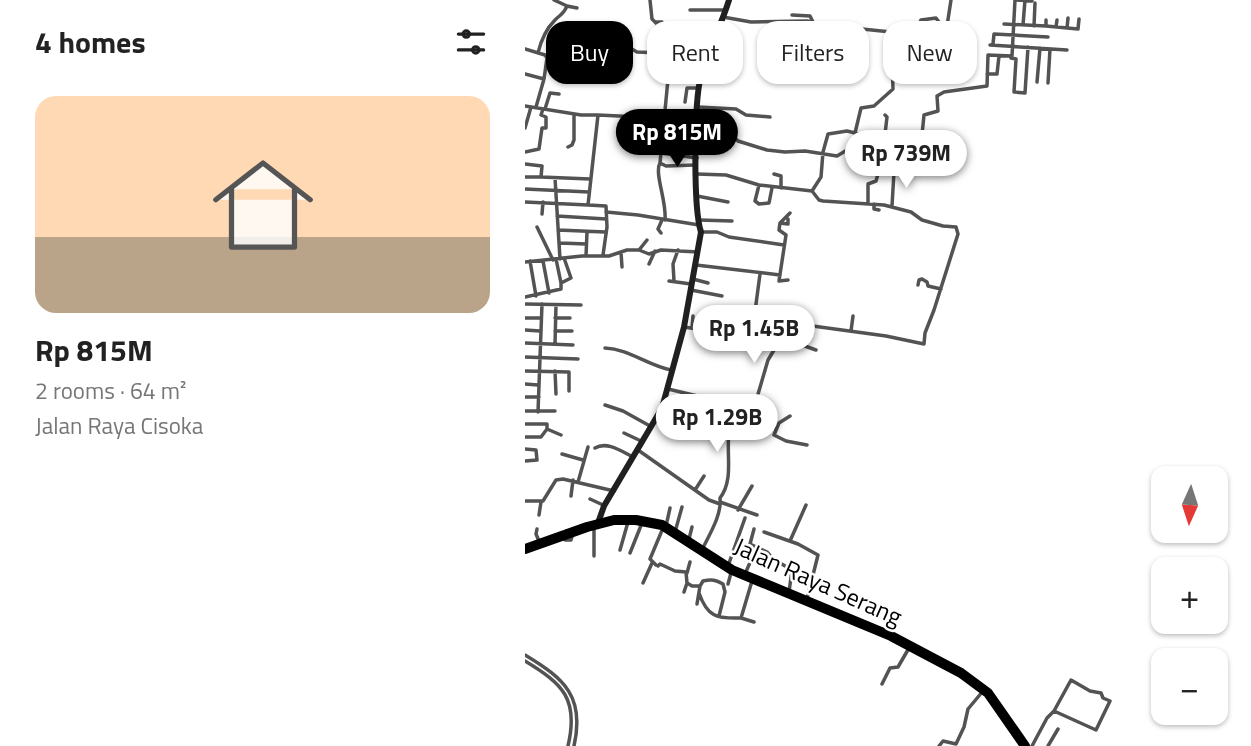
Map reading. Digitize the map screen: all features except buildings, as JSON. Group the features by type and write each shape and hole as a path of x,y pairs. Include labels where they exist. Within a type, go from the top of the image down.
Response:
{"highway":[{"name":"Jalan Raya Serang","path":"525,549 596,524 629,519 669,529 730,569 910,646 961,673 984,690 1025,746"}],"street":[{"path":"554,0 577,8"},
{"path":"650,0 652,19 655,21"},
{"path":"722,21 729,0"},
{"path":"948,21 951,0"},
{"path":"1011,56 1016,0 1034,2 1034,26"},
{"path":"1023,25 1025,1"},
{"path":"538,52 546,31 563,15 567,6"},
{"path":"690,10 725,14 757,22"},
{"path":"792,15 810,16 812,21"},
{"path":"921,21 936,18 938,21"},
{"path":"1067,28 1068,18"},
{"path":"1004,24 1078,29 1079,19"},
{"path":"1045,26 1046,20"},
{"path":"1056,27 1057,20"},
{"path":"1048,37 994,34 992,45 1067,51"},
{"path":"525,106 574,114 613,114 663,121 730,134 738,141 767,150 837,156 847,150 874,151 921,138 923,118 938,111 937,96 987,86 988,56 1011,56 1016,59 1014,92 1025,93 1028,47"},
{"path":"525,48 547,56 544,79 525,128"},
{"path":"1037,82 1040,48"},
{"path":"1048,83 1050,49"},
{"path":"987,74 997,74 999,56"},
{"path":"525,74 544,79"},
{"path":"661,233 658,229 664,219 666,202 657,174 667,84"},
{"path":"594,556 596,524 662,408 684,327 699,252 697,128 700,84"},
{"path":"855,133 861,108 874,106 893,89 893,84"},
{"path":"685,102 688,87 699,88"},
{"path":"525,152 539,149 542,128 546,128 547,117 541,115 550,93 559,94"},
{"path":"698,107 736,109 746,115 770,117"},
{"path":"568,147 574,140 574,114"},
{"path":"587,205 598,115"},
{"path":"812,191 821,177 823,153 830,133 885,134 885,115"},
{"path":"679,157 685,126"},
{"path":"661,153 697,162"},
{"path":"660,163 666,166 697,162"},
{"path":"525,164 542,166 541,177"},
{"path":"892,206 894,172"},
{"path":"697,174 726,175 759,186 812,191"},
{"path":"774,174 782,176 781,188"},
{"path":"868,203 868,184 877,180 878,174"},
{"path":"525,177 590,179"},
{"path":"525,296 561,289 555,178"},
{"path":"759,186 755,201 759,204 769,203 772,187"},
{"path":"525,190 589,192"},
{"path":"684,327 730,334 753,334 802,325 924,344 925,333 958,239 958,229 922,220 911,212 892,206 818,200 812,191"},
{"path":"697,195 728,202"},
{"path":"525,202 606,206 603,256"},
{"path":"542,214 543,202"},
{"path":"866,209 877,210 874,204"},
{"path":"606,212 699,225 729,237 785,245"},
{"path":"787,280 779,282 786,235 779,229 780,223 790,214"},
{"path":"557,216 606,219"},
{"path":"780,223 787,224 788,219"},
{"path":"699,225 732,221"},
{"path":"537,227 571,278 561,283"},
{"path":"558,230 605,232"},
{"path":"586,256 587,232"},
{"path":"639,250 647,240"},
{"path":"559,243 586,244"},
{"path":"536,296 527,261 609,256 639,250 649,254 655,251 678,250 699,252"},
{"path":"678,250 671,281 722,296"},
{"path":"649,264 655,251"},
{"path":"621,252 622,267"},
{"path":"543,260 549,293"},
{"path":"696,265 779,275"},
{"path":"753,334 760,274"},
{"path":"918,285 919,279 922,279 927,282 927,286 941,289"},
{"path":"692,285 708,283"},
{"path":"689,299 697,299"},
{"path":"525,304 581,305"},
{"path":"538,412 542,304"},
{"path":"555,344 556,305"},
{"path":"705,313 719,315 719,332"},
{"path":"692,328 693,316"},
{"path":"851,331 853,316"},
{"path":"730,334 732,317"},
{"path":"525,318 541,318"},
{"path":"555,318 570,318"},
{"path":"802,325 801,344 816,351"},
{"path":"525,330 540,331"},
{"path":"749,412 756,401 768,360 774,350 772,330"},
{"path":"555,331 572,331"},
{"path":"708,345 709,331"},
{"path":"525,343 573,345"},
{"path":"605,348 625,351 646,363 673,371"},
{"path":"525,357 578,359"},
{"path":"525,371 569,372 569,391"},
{"path":"555,371 556,394"},
{"path":"525,384 538,385"},
{"path":"668,389 710,398 724,398 775,428"},
{"path":"525,397 538,397"},
{"path":"605,405 623,411 652,427"},
{"path":"702,550 727,476 729,431 736,405"},
{"path":"525,411 555,411"},
{"path":"790,416 779,423 774,435 807,445"},
{"path":"525,424 547,424 541,437 525,437"},
{"path":"547,429 561,435"},
{"path":"624,433 643,442"},
{"path":"595,448 601,444 607,445 633,457"},
{"path":"571,496 588,447"},
{"path":"525,449 536,450 537,460 525,461"},
{"path":"638,450 712,503 757,515"},
{"path":"562,454 583,460"},
{"path":"679,480 682,475"},
{"path":"695,490 704,476"},
{"path":"539,515 541,502 556,480 575,481 614,491"},
{"path":"739,510 752,486"},
{"path":"590,499 604,506"},
{"path":"525,501 541,502"},
{"path":"790,541 806,505"},
{"path":"655,564 650,555 682,507"},
{"path":"669,529 670,508"},
{"path":"727,584 744,518"},
{"path":"620,550 629,519"},
{"path":"630,553 643,521"},
{"path":"688,541 692,527"},
{"path":"537,529 536,536 540,542"},
{"path":"750,544 754,529"},
{"path":"565,540 571,540 573,531"},
{"path":"764,532 813,550 818,555 806,601"},
{"path":"737,541 767,552 773,559 791,568 789,594"},
{"path":"741,618 752,558"},
{"path":"684,592 690,562"},
{"path":"655,564 687,573"},
{"path":"643,583 655,564"},
{"path":"697,604 699,586 703,581 716,580 723,584 725,592 719,615"},
{"path":"687,583 699,586"},
{"path":"699,593 705,609 719,615 754,622"},
{"path":"882,684 890,667 898,667 910,646"},
{"path":"525,655 565,693 572,720 568,746"},
{"path":"525,661 552,671 568,688 575,702 578,719 574,746"},
{"path":"1032,746 1071,680 1090,691 1101,693 1103,698 1110,702 1096,730 1054,711"},
{"path":"939,746 943,741 955,745 964,727 968,709 984,690"},
{"path":"1048,746 1058,729"}]}
